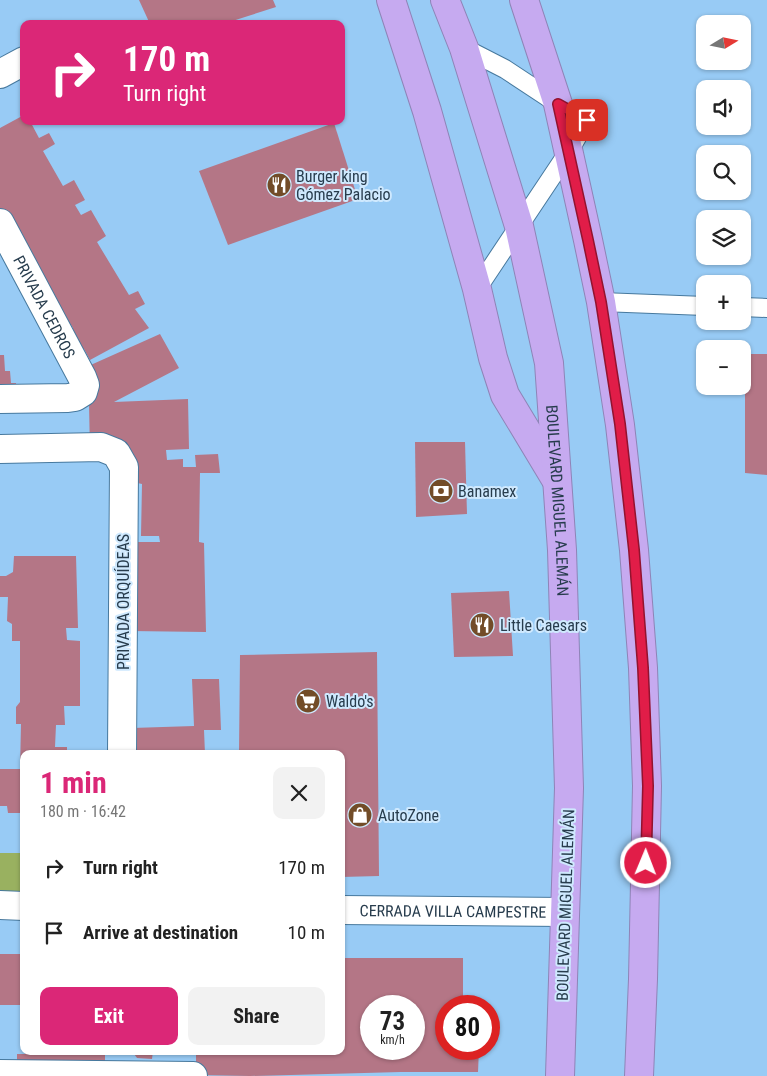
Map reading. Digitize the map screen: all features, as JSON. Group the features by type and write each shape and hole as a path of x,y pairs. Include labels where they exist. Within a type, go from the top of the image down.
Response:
{"highway":[{"path":"391,0 428,111 477,289 492,358 505,396 557,481"},
{"name":"BOULEVARD MIGUEL ALEMÁN","path":"445,0 464,48 519,226 549,363 562,550 569,788 560,1076"},
{"path":"524,0 558,104 601,302 620,424 634,550 643,668 648,786 639,1076"}],"street":[{"path":"0,74 20,63"},
{"name":"PRIVADA CEDROS","path":"0,223 85,385 83,392 76,397 0,399"},
{"name":"PRIVADA ORQUÍDEAS","path":"0,449 101,447 116,453 124,467 122,750"},
{"path":"0,905 20,906"},
{"name":"CERRADA VILLA CAMPESTRE","path":"345,910 565,912"},
{"path":"0,1074 193,1076"}],"lane":[{"path":"464,48 505,69 558,104"},
{"path":"477,289 568,151"},
{"path":"601,302 696,306"},
{"path":"751,307 767,308"}],"green space":[{"path":"0,853 20,853 20,906 0,906"}],"building":[{"path":"139,0 273,0 276,7 235,20 148,20"},
{"path":"20,117 20,125 32,125 39,138 49,133 55,144 43,151 63,186 74,180 85,200 75,205 81,215 91,210 106,236 97,242 129,295 138,291 145,304 135,309 149,328 90,360 84,349 76,354 75,372 160,334 179,368 114,402 188,399 189,449 166,450 167,460 183,459 183,467 196,467 195,455 218,454 220,473 200,473 199,542 204,543 206,632 130,631 131,542 160,542 159,536 141,536 142,484 133,482 132,451 90,453 89,403 56,338 73,328 0,222 0,128"},
{"name":"Burger king Gómez Palacio","path":"328,125 335,125 358,199 228,245 199,171"},
{"path":"751,354 767,354 767,475 745,473 745,395 751,395"},
{"path":"0,355 4,355 5,371 10,371 11,383 16,383 17,398 0,399"},
{"name":"Banamex","path":"415,442 465,442 467,514 416,517"},
{"path":"14,556 76,556 78,628 66,628 67,640 80,641 80,706 64,706 65,725 56,725 55,747 67,747 67,750 20,750 21,724 16,724 16,707 20,702 20,641 12,641 12,624 7,621 8,597 0,597 0,576 6,576 13,572"},
{"name":"Little Caesars","path":"509,591 513,656 454,657 451,593"},
{"name":"Waldo's","path":"377,652 379,876 345,877 345,750 239,750 240,655"},
{"path":"192,679 219,679 221,730 204,730 205,750 133,750 132,728 194,726"},
{"path":"0,769 20,769 20,813 8,813 7,806 0,806"},
{"path":"0,954 20,954 20,1005 0,1005"},
{"path":"345,958 463,958 463,995 435,995 435,1060 479,1060 478,1072 250,1076 196,1075 196,1055 345,1055"},
{"path":"17,1054 105,1055 105,1065 17,1069"},
{"path":"135,1055 152,1055 152,1059 137,1058"}],"place":[{"name":"Burger king Gómez Palacio","path":"279,185"},
{"name":"Banamex","path":"441,491"},
{"name":"Little Caesars","path":"482,625"},
{"name":"Waldo's","path":"308,701"},
{"name":"AutoZone","path":"360,815"}],"route":[{"path":"587,120 558,104 601,302 620,424 634,550 643,668 648,786 646,863"}]}
